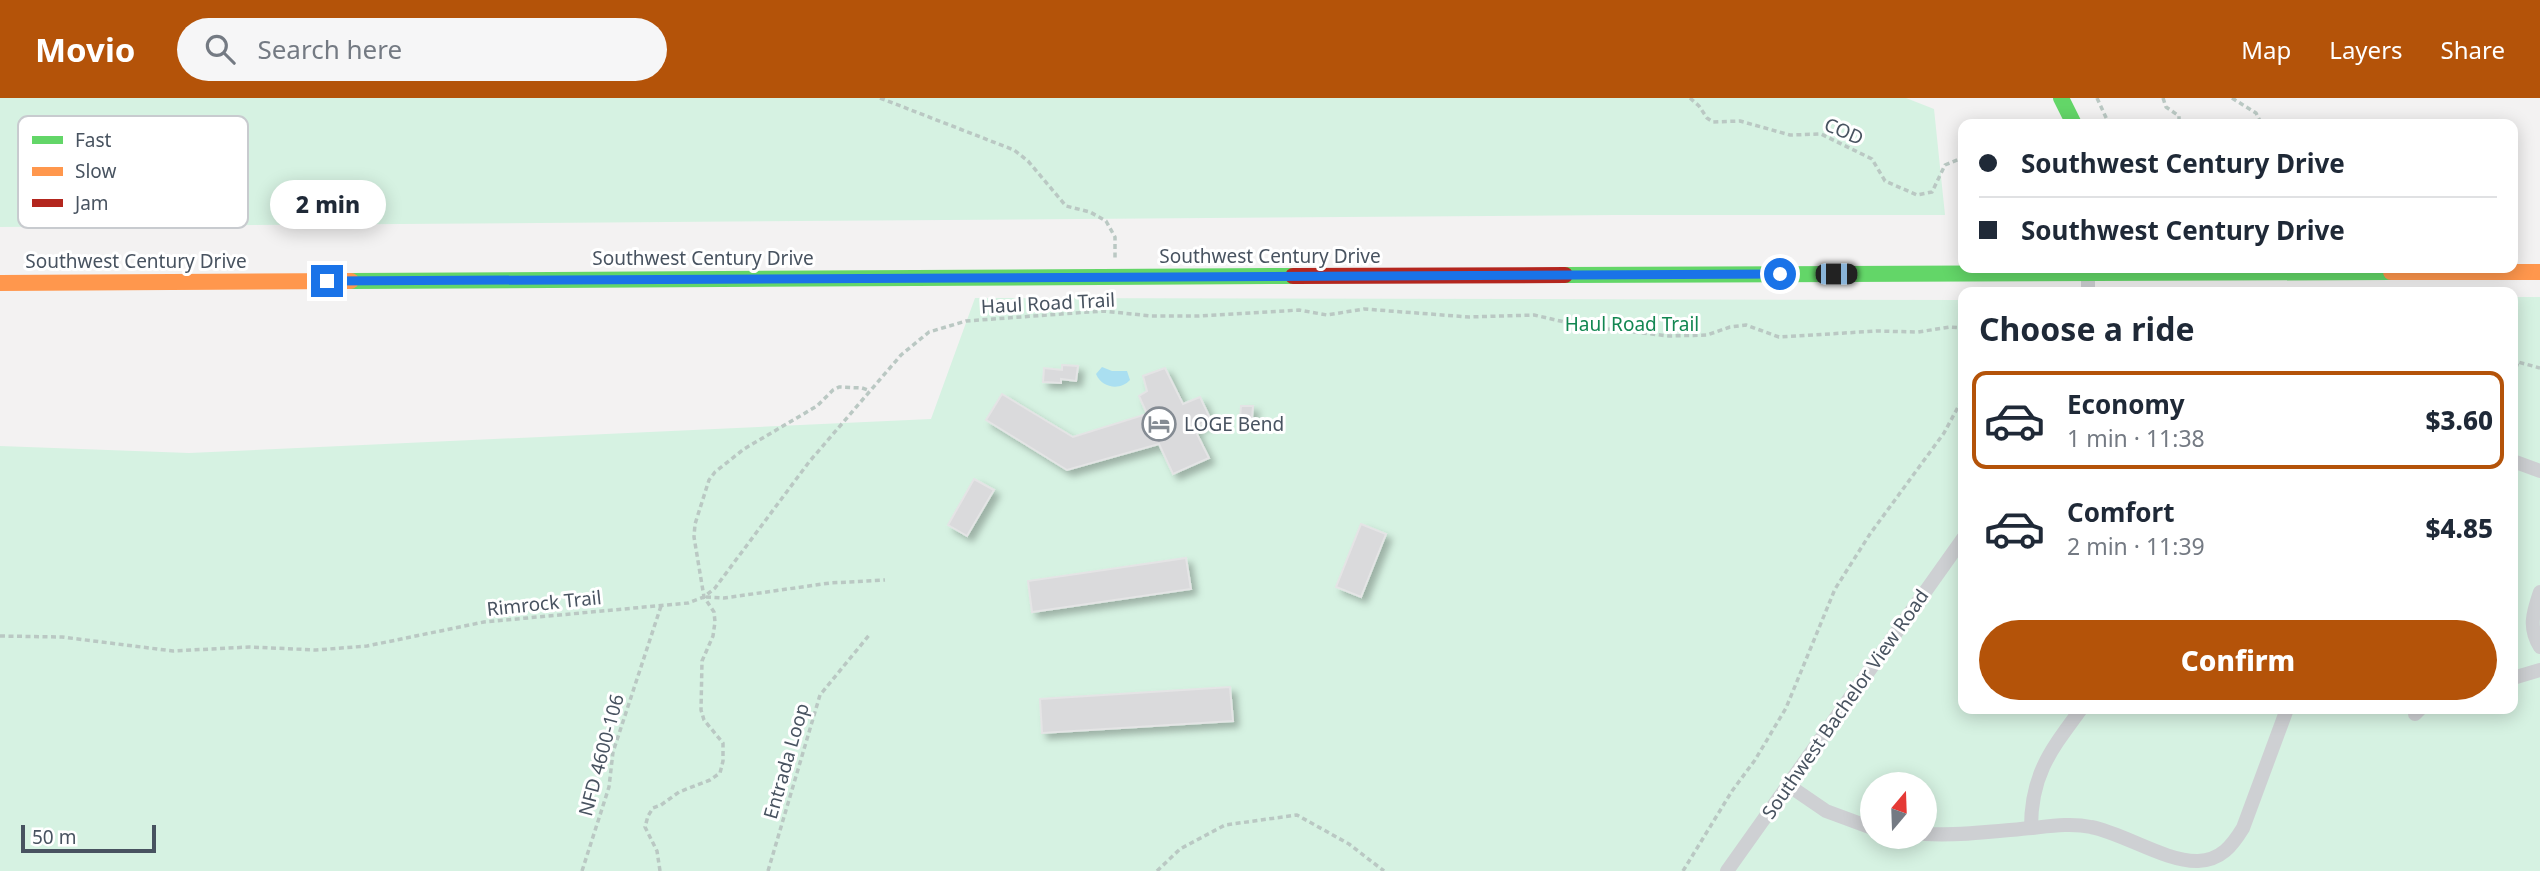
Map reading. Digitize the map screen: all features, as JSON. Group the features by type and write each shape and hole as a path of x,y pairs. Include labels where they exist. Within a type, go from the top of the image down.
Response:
{"main road":[{"path":"2061,98 2072,119"},
{"name":"Southwest Century Drive","path":"0,283 1958,271"},
{"name":"Southwest Century Drive","path":"2518,272 2540,272"}],"street":[{"path":"2518,463 2540,471"},
{"name":"Southwest Bachelor View Road","path":"1727,871 1958,545"},
{"path":"2540,592 2531,623 2540,647"},
{"path":"2518,677 2540,670"},
{"path":"2031,828 2032,797 2038,778 2048,756 2077,714"},
{"path":"1937,835 2052,826 2091,827 2179,858 2197,861 2219,856 2234,843 2243,828 2285,714"},
{"path":"1788,785 1826,811 1860,824"}],"path":[{"path":"880,98 1014,150 1028,161 1066,206 1090,212 1106,221 1115,237 1115,278"},
{"name":"COD","path":"1690,98 1713,122 1740,121 1779,133 1821,134 1832,138 1872,159 1885,181 1917,195 1932,192 1945,165 1958,160"},
{"path":"2097,98 2107,119"},
{"path":"2163,98 2166,107 2179,116 2179,119"},
{"path":"2232,98 2256,113 2259,119"},
{"name":"Haul Road Trail","path":"868,390 901,355 929,332 966,321 1103,311 1152,316 1299,310 1327,315 1364,309 1469,317 1534,315 1583,326 1669,336 1707,335 1746,325 1779,337 1877,331 1918,332 1958,328"},
{"path":"2518,362 2540,368"},
{"path":"660,871 657,851 645,827 648,816 653,808 679,792 710,780 720,773 723,761 723,743 704,720 701,710 702,661 713,636 715,622 714,612 704,597 694,537 695,524 709,481 715,472 744,449 817,406 833,390 839,387 868,390 809,462 733,566 704,597"},
{"path":"1683,871 1786,708 1835,589 1870,534 1944,433 1958,407"},
{"name":"Rimrock Trail","path":"0,636 62,637 173,650 249,647 316,650 367,646 484,622 662,606 688,603 704,597 724,598 830,583 886,580"},
{"name":"NFD 4600-106","path":"582,871 609,787 613,752 662,606"},
{"name":"Entrada Loop","path":"768,871 820,695 870,634"},
{"path":"1157,871 1180,849 1225,825 1297,816 1349,844 1384,871"}],"green space":[{"path":"0,98 1906,98 1934,109 1945,215 248,225 248,116 18,116 18,227 0,227"},
{"path":"2518,297 2540,297 2540,871 0,871 0,446 189,453 931,419 975,298 1958,300 1958,714 2518,714"}],"water":[{"path":"1102,367 1112,371 1127,371 1130,380 1121,386 1107,385 1096,374"}],"building":[{"path":"1062,365 1078,366 1076,381 1061,379 1061,383 1043,382 1044,368 1062,370"},
{"name":"LOGE Bend","path":"1165,368 1183,404 1200,397 1211,420 1194,428 1209,458 1173,474 1159,444 1067,470 986,420 1002,394 1073,437 1147,414 1139,396 1147,391 1143,376"},
{"path":"1241,406 1253,406 1252,419 1240,418"},
{"path":"974,479 994,490 967,536 948,525"},
{"path":"1361,524 1386,534 1361,597 1336,587"},
{"path":"1186,558 1191,589 1032,612 1028,581"},
{"path":"1230,687 1233,721 1042,733 1040,699"}],"traffic: fast":[{"path":"2061,98 2072,119"},
{"path":"1565,275 2116,273"},
{"path":"351,281 1293,276"}],"traffic: slow":[{"path":"2518,272 2540,272"},
{"path":"0,283 351,281"}],"traffic: jam":[{"path":"1293,276 1565,275"}],"place":[{"name":"LOGE Bend","path":"1159,424"}],"route":[{"path":"327,281 1780,274"}]}
